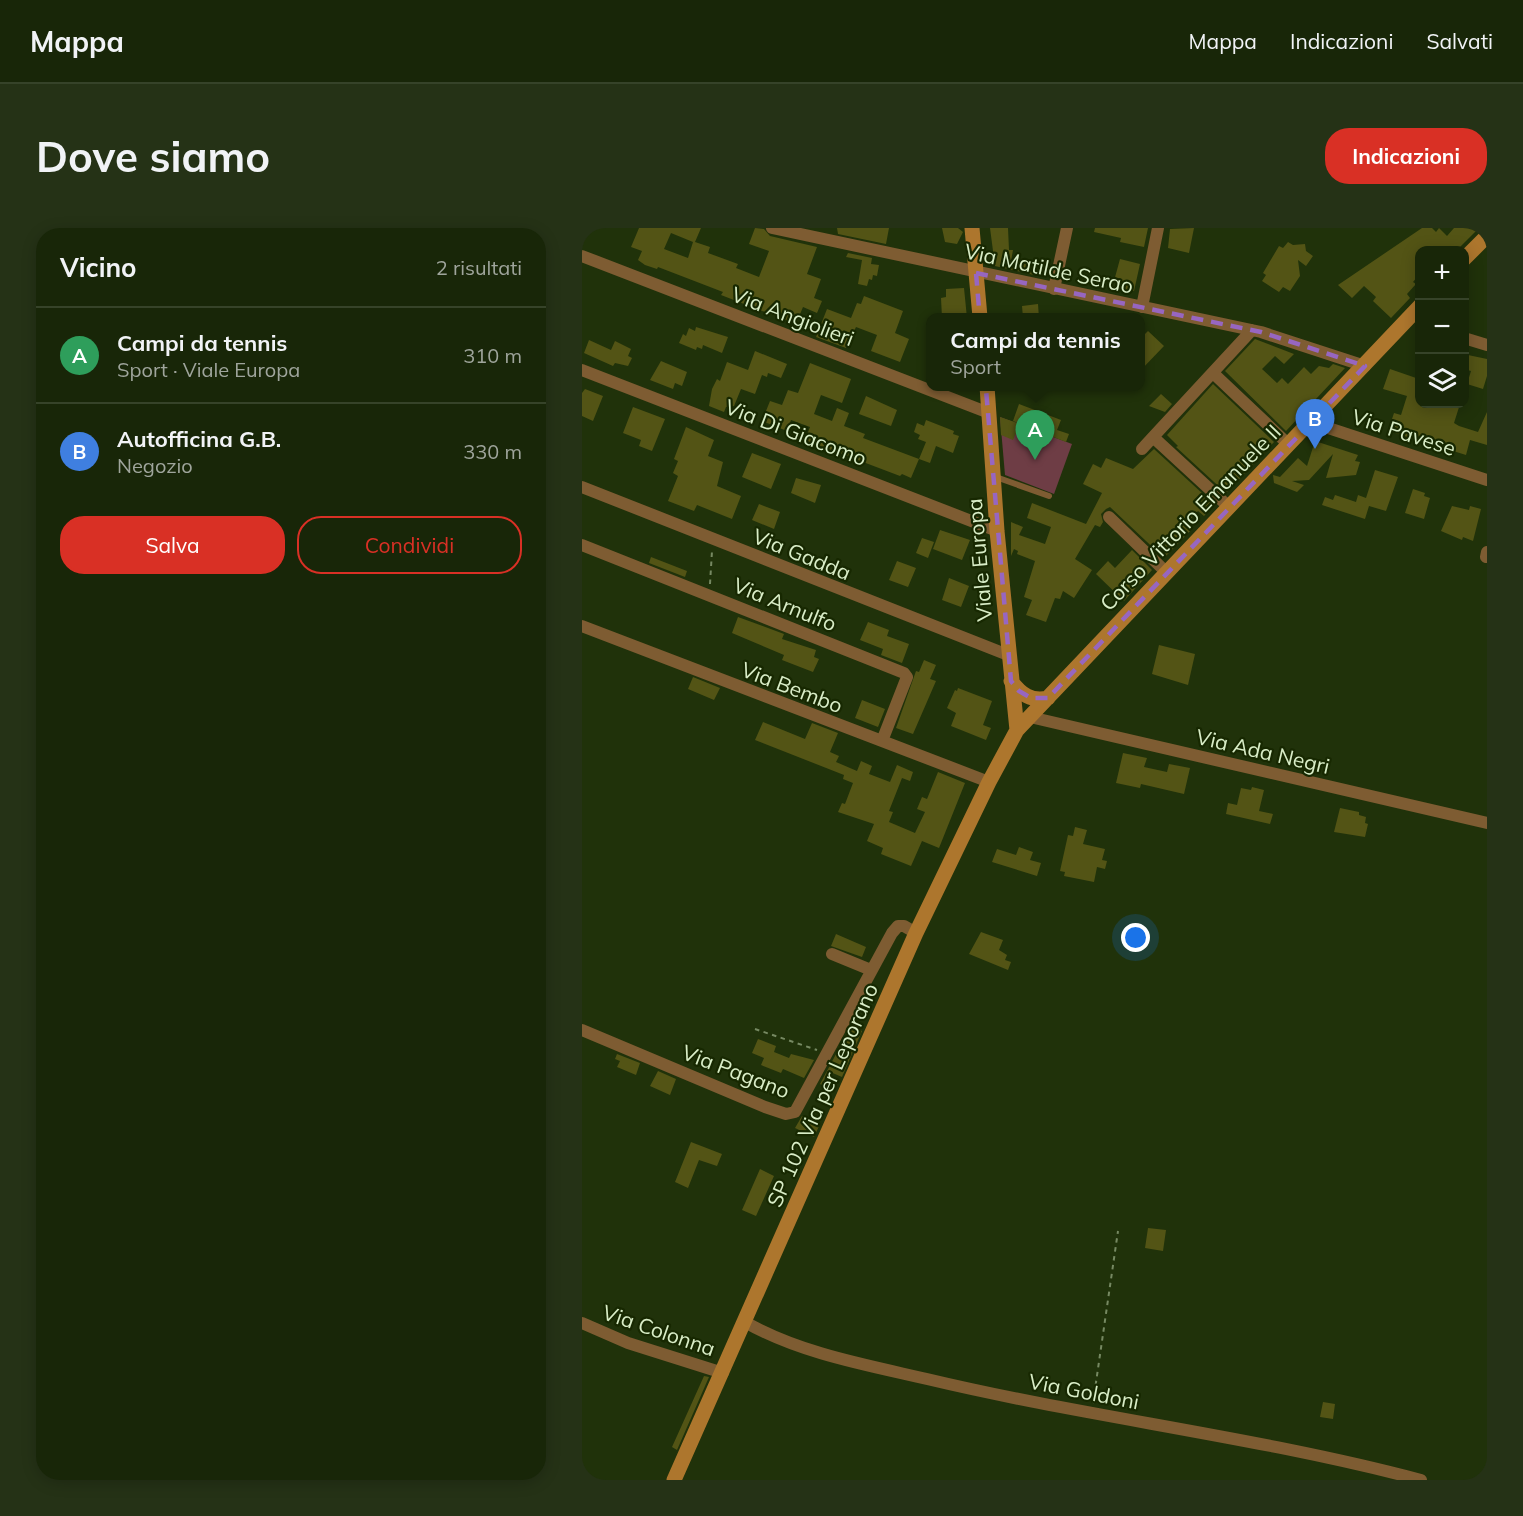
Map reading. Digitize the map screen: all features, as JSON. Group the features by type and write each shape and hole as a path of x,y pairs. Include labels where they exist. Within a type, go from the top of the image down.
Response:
{"street":[{"path":"972,228 980,313"},
{"name":"Via Matilde Serao","path":"1054,289 1067,228"},
{"name":"Via Matilde Serao","path":"1142,307 1158,228"},
{"name":"Via Matilde Serao","path":"779,229 976,273 1252,330 1365,366"},
{"path":"1469,254 1487,236"},
{"name":"Via Angiolieri","path":"582,256 926,389"},
{"name":"Corso Vittorio Emanuele II","path":"1017,730 1288,444 1365,366 1413,323"},
{"path":"1142,449 1252,330"},
{"path":"1469,340 1487,345"},
{"name":"Via Di Giacomo","path":"582,370 997,531"},
{"path":"1214,373 1288,444"},
{"name":"Via Angiolieri","path":"932,391 989,413"},
{"name":"Viale Europa","path":"987,391 997,531 1017,730"},
{"name":"Via Pavese","path":"1310,422 1487,480"},
{"path":"1153,437 1229,507"},
{"name":"Via Gadda","path":"582,487 1008,655"},
{"path":"1108,517 1166,572"},
{"name":"Via Arnulfo","path":"582,545 904,673 907,677 882,741"},
{"name":"Via Bembo","path":"582,626 989,782"},
{"path":"1011,681 1026,696 1039,699 1048,698"},
{"name":"Via Ada Negri","path":"1030,717 1487,823"},
{"name":"SP 102 Via per Leporano","path":"674,1480 916,933 989,782 1017,730"},
{"name":"Via Pagano","path":"582,1030 786,1114 795,1112 800,1107 826,1051 898,926 904,926 916,933"},
{"path":"832,954 871,970"},
{"name":"Via Goldoni","path":"745,1322 819,1352 972,1390 1335,1457 1421,1480"},
{"name":"Via Colonna","path":"582,1323 627,1343 723,1373"}],"lane":[{"path":"993,476 1049,496"}],"path":[{"path":"713,539 710,583 715,597"},
{"path":"755,1029 801,1046 826,1051"},
{"path":"1092,1412 1118,1231"}],"highlighted area":[{"path":"976,273 1261,332 1365,366 1048,698 1031,698 1019,691 1011,681"}],"shaded area":[{"path":"1000,417 1072,444 1054,494 1005,475"}],"building":[{"path":"639,228 701,228 695,242 710,247 708,253 738,264 736,268 759,277 769,251 749,244 755,228 764,229 770,236 817,247 807,274 821,279 814,298 822,301 817,313 803,307 796,324 721,295 723,292 658,267 657,269 645,265 638,260 642,251 631,247","holes":["671,233 693,242 688,258 664,249"]},
{"path":"837,228 889,228 886,244 838,234"},
{"path":"942,228 958,228 963,232 957,244 945,242"},
{"path":"990,228 1008,228 1009,250 1013,250 1011,261 1036,266 1034,275 995,266"},
{"path":"1095,228 1148,228 1144,247 1120,242 1121,238 1094,232"},
{"path":"1194,228 1189,253 1168,248 1170,229"},
{"path":"1422,228 1432,228 1436,232 1439,228 1447,236 1454,228 1479,228 1461,246 1415,246 1415,280 1413,282 1415,285 1407,294 1410,298 1391,318 1373,301 1376,297 1364,286 1352,298 1338,285"},
{"path":"1288,242 1293,245 1305,244 1306,251 1313,256 1306,266 1298,260 1300,276 1290,291 1283,287 1279,292 1262,281 1266,275 1263,273 1279,246 1283,248"},
{"path":"848,253 872,258 871,264 879,265 877,276 873,275 872,280 869,279 867,286 858,284 862,260 846,257"},
{"path":"1120,259 1140,264 1134,291 1116,291 1117,282 1114,281"},
{"path":"964,288 966,313 942,313 941,298 946,297 946,289"},
{"path":"864,296 903,311 895,333 909,339 900,362 871,351 877,335 856,327 846,348 816,337 827,309 851,318 857,303 861,304"},
{"path":"1038,304 1039,313 1023,313 1022,306"},
{"path":"696,327 728,337 722,353 703,345 702,349 697,347 696,350 679,343 683,334 686,336 689,328 695,331"},
{"path":"1148,331 1164,346 1145,366 1145,334"},
{"path":"1255,339 1294,354 1284,364 1275,356 1262,369 1277,383 1282,378 1288,384 1304,367 1311,374 1319,366 1329,368 1333,364 1345,368 1286,431 1225,371"},
{"path":"589,340 611,350 615,341 631,349 628,356 632,358 628,366 615,363 613,366 584,353"},
{"path":"755,351 787,364 781,378 768,373 767,377 762,375 755,394 741,389 734,406 726,407 724,412 709,406 712,389 717,379 720,381 727,362 748,370"},
{"path":"1469,355 1487,359 1487,376 1483,389 1469,385 1471,371 1469,370"},
{"path":"661,361 687,372 682,386 675,383 673,389 650,380"},
{"path":"810,363 851,379 842,403 821,395 814,414 832,421 837,408 849,413 844,426 865,434 863,438 919,459 911,478 902,474 900,476 805,440 810,427 791,420 787,431 762,421 770,401 782,405 788,390 798,393"},
{"path":"1390,369 1415,378 1415,408 1459,408 1454,423 1478,432 1487,412 1487,445 1470,440 1466,455 1395,433 1396,430 1389,428 1394,413 1401,415 1407,396 1383,389"},
{"path":"1213,384 1274,442 1226,493 1176,447 1178,446 1167,435"},
{"path":"585,389 603,396 593,421 582,416 582,393"},
{"path":"1161,394 1172,404 1165,412 1149,406"},
{"path":"866,396 897,410 891,426 859,414"},
{"path":"1019,404 1061,420 1057,430 1069,434 1066,442 1013,421"},
{"path":"633,407 665,419 652,451 639,446 641,440 623,433"},
{"path":"1000,417 1020,424 1013,440 1001,435"},
{"path":"926,420 954,431 953,434 959,436 953,453 936,446 930,463 919,459 926,442 918,439 920,435 914,432 917,423 924,426"},
{"path":"686,427 714,440 708,456 723,462 717,486 741,496 732,519 697,505 694,511 668,501 678,476 673,473 678,461 674,459"},
{"path":"1315,441 1358,455 1355,461 1360,462 1356,475 1326,478 1333,454 1309,480 1292,481 1304,485 1297,492 1274,483 1273,475 1280,477 1298,458 1307,466"},
{"path":"1154,449 1215,505 1204,516 1198,511 1184,526 1190,531 1164,558 1110,507 1106,509 1101,514 1103,522 1100,527 1095,525 1075,559 1092,570 1074,598 1063,591 1060,599 1055,598 1046,622 1026,615 1032,600 1024,597 1035,561 1017,554 1018,551 1014,549 1011,556 1011,522 1023,527 1019,535 1045,544 1051,527 1027,518 1032,503 1086,524 1102,493 1083,484 1093,464 1101,468 1106,458 1133,469"},
{"path":"752,453 781,464 771,489 742,477"},
{"path":"1375,470 1398,477 1386,511 1369,506 1365,519 1322,505 1325,497 1333,500 1335,495 1356,502 1358,495 1366,498"},
{"path":"796,478 821,485 815,503 791,493"},
{"path":"1413,489 1425,493 1424,496 1430,498 1424,519 1405,513"},
{"path":"759,504 780,512 774,529 752,520"},
{"path":"1452,506 1469,510 1470,506 1481,509 1473,541 1463,537 1462,540 1441,531"},
{"path":"940,530 970,540 962,560 933,549"},
{"path":"922,538 934,542 928,558 916,553"},
{"path":"1132,550 1152,570 1124,601 1096,574 1108,561 1115,568"},
{"path":"651,557 687,571 685,577 649,563"},
{"path":"897,561 916,568 908,587 889,580"},
{"path":"949,578 969,586 961,607 942,600"},
{"path":"738,617 784,634 782,639 816,650 814,657 819,659 813,672 782,660 784,655 732,633"},
{"path":"868,622 889,630 887,636 909,644 902,663 881,655 883,649 860,640"},
{"path":"1159,645 1195,654 1188,685 1152,674"},
{"path":"924,660 936,665 930,679 936,681 913,734 896,728 916,671 919,672"},
{"path":"693,677 720,688 714,700 688,689"},
{"path":"958,688 992,701 983,725 991,728 986,740 951,726 956,713 947,708"},
{"path":"862,700 885,709 878,727 855,718"},
{"path":"763,722 805,739 812,723 838,733 830,752 839,756 836,762 857,771 861,761 872,766 869,774 890,782 897,765 913,772 910,781 902,778 889,811 893,812 889,822 915,833 925,812 917,809 922,797 927,799 938,772 965,783 939,848 922,841 911,866 881,854 883,848 867,841 874,824 838,812 842,803 845,804 853,783 843,779 844,775 755,740"},
{"path":"1123,753 1147,758 1144,767 1167,772 1169,764 1190,768 1184,794 1141,784 1140,788 1116,783"},
{"path":"1252,787 1264,790 1259,811 1273,814 1270,824 1226,814 1228,803 1237,805 1241,788 1251,790"},
{"path":"1340,808 1359,812 1359,815 1366,817 1365,823 1368,824 1365,837 1334,832"},
{"path":"1075,827 1087,830 1083,844 1105,849 1102,860 1107,861 1105,869 1097,867 1094,882 1064,876 1065,872 1060,871 1068,835 1073,836"},
{"path":"1019,847 1033,852 1030,860 1041,863 1037,876 992,862 997,849 1016,855"},
{"path":"981,932 1003,940 999,950 1007,955 1005,960 1011,962 1008,970 969,954"},
{"path":"836,934 866,947 862,957 831,946"},
{"path":"851,1026 862,1031 842,1077 828,1071 822,1085 820,1084"},
{"path":"758,1039 776,1046 774,1052 789,1058 791,1054 814,1060 804,1078 783,1069 781,1073 761,1065 764,1058 752,1053"},
{"path":"617,1054 640,1063 636,1075 617,1067 620,1061 615,1059"},
{"path":"658,1071 676,1079 670,1095 650,1086"},
{"path":"802,1116 820,1124 814,1137 795,1128"},
{"path":"691,1142 722,1154 717,1166 699,1160 688,1188 675,1182"},
{"path":"760,1169 774,1176 756,1216 742,1210"},
{"path":"1148,1228 1166,1230 1163,1251 1145,1248"},
{"path":"704,1376 709,1377 677,1450 672,1447"},
{"path":"1323,1402 1335,1404 1333,1419 1320,1417"}],"place":[{"name":"Autofficina G.B.","path":"1315,449"},
{"name":"Campi da tennis","path":"1035,460"}]}
